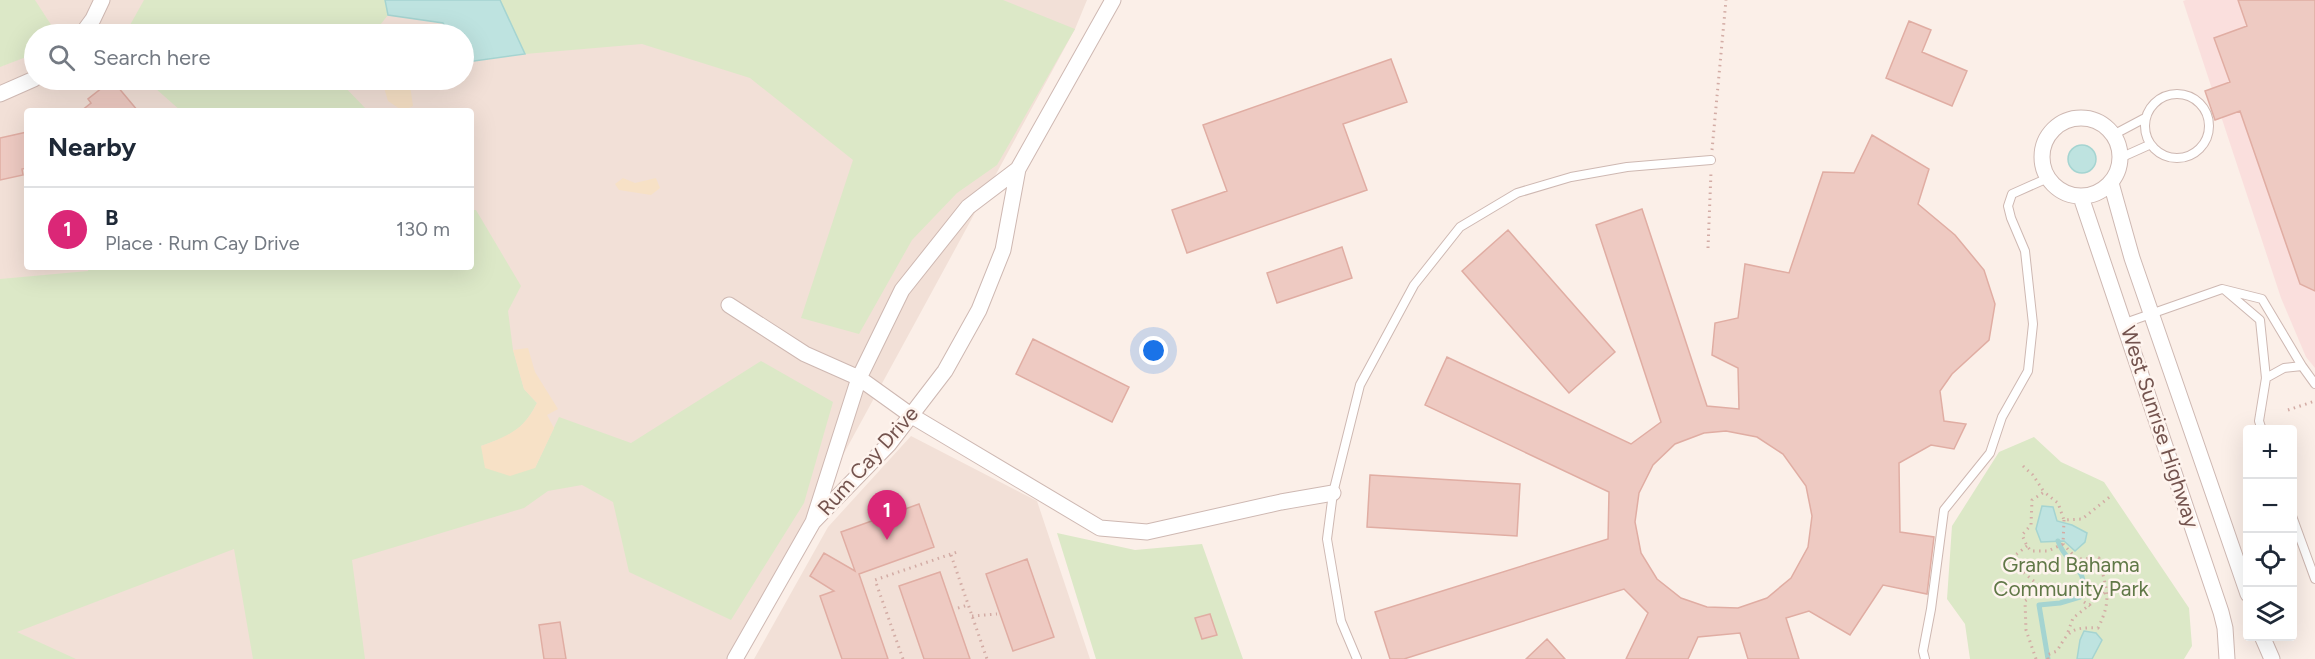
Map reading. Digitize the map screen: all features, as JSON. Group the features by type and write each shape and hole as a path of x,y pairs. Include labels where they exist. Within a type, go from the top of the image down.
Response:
{"street":[{"path":"89,24 102,0"},
{"name":"Rum Cay Drive","path":"813,522 889,444 945,371 979,310 1003,250 1018,169 1113,0"},
{"path":"0,94 24,83"},
{"path":"2079,118 2092,120 2104,126 2114,135 2119,146 2118,171 2111,183 2098,193 2081,197 2068,195 2056,188 2048,178 2043,165 2042,152 2046,139 2060,125 2079,118"},
{"name":"Rum Cay Drive","path":"735,659 813,522 859,378 902,290 968,207 1018,169"},
{"name":"West Sunrise Highway","path":"2111,183 2132,258 2245,587"},
{"name":"West Sunrise Highway","path":"2081,197 2126,323 2221,612 2225,628 2227,659"},
{"path":"729,305 805,354 859,378 912,416 1100,528 1147,532 1281,502 1333,493"},
{"path":"2264,641 2272,659"}],"lane":[{"path":"2114,135 2145,118 2154,102 2171,93 2189,95 2203,105 2210,122 2207,139 2197,153 2180,159 2163,156 2149,145 2145,118"},
{"path":"2120,158 2149,145"},
{"path":"1357,659 1341,621 1327,539 1333,493 1360,385 1414,285 1460,227 1517,194 1571,177 1627,167 1711,160"},
{"path":"1925,659 1923,651 1944,510 1990,453 2002,417 2028,371 2033,324 2025,251 2008,206 2012,194 2048,178"},
{"path":"2222,289 2260,320 2266,378 2259,421 2260,425"},
{"path":"2126,323 2222,289 2262,299 2315,384"},
{"path":"2266,378 2284,368 2302,366"},
{"path":"2297,530 2315,579"}],"path":[{"path":"1708,248 1711,160 1726,0"},
{"path":"2288,410 2315,401"},
{"path":"2023,466 2034,475 2044,492 2058,503 2064,520 2063,544 2077,559 2099,558 2107,591 2107,609 2098,628 2079,627 2067,634"},
{"path":"2044,492 2032,500 2031,525 2022,535 2026,546 2031,551 2048,550 2063,544"},
{"path":"2064,520 2082,519 2112,495"},
{"path":"2026,546 2009,560 2043,589 2075,591"},
{"path":"903,659 875,580 960,551"},
{"path":"951,555 987,659"},
{"path":"2036,659 2026,630 2025,601 2043,589"},
{"path":"2048,659 2047,655 2057,651 2073,618 2107,591"},
{"path":"2085,602 2090,606"},
{"path":"958,608 968,604"},
{"path":"972,615 997,614"}],"shaded area":[{"path":"0,0 1087,0 1075,29 732,659 0,659"},
{"path":"2315,0 2315,368 2306,357 2281,298 2183,1"},
{"path":"911,436 1037,501 1090,659 754,659 828,527"}],"green space":[{"path":"0,0 35,0 51,24 24,24 24,58 0,67"},
{"path":"144,0 385,0 388,15 381,24 131,24"},
{"path":"500,0 1003,0 1075,29 997,165 957,193 912,240 859,334 801,318 853,160 750,78 642,44 525,54"},
{"path":"157,90 348,90 365,108 178,108"},
{"path":"474,210 476,210 521,286 508,311 513,350 524,389 537,403 521,426 500,439 481,446 535,468 559,417 631,443 761,361 833,402 804,503 731,620 629,572 613,502 582,485 548,491 524,508 352,560 365,659 253,659 234,549 17,632 76,659 0,659 0,279 88,271 474,270"},
{"name":"Grand Bahama Community Park","path":"2034,437 2061,462 2104,482 2189,608 2192,646 2184,659 1970,659 1965,624 1947,599 1952,526 1999,452"},
{"path":"1057,533 1135,550 1202,544 1243,659 1096,659"}],"sand":[{"path":"385,90 411,90 413,106 398,108 388,101"},
{"path":"623,178 635,183 656,178 660,188 651,195 619,190 615,184"},
{"path":"528,348 535,372 558,409 547,415 554,428 535,468 510,476 485,468 481,446 521,426 537,403 524,389 513,350"}],"water":[{"path":"385,0 500,0 525,54 474,61 474,24 444,24 388,15"},
{"path":"2082,145 2092,149 2096,159 2092,169 2082,173 2072,169 2068,159 2072,149"},
{"path":"2042,506 2053,507 2057,521 2072,525 2087,533 2085,542 2075,551 2064,541 2041,542 2036,529"},
{"path":"2084,631 2096,633 2102,640 2092,659 2077,659"}],"building":[{"path":"2238,0 2315,0 2315,291 2300,284 2240,111 2215,120 2205,91 2230,82 2214,38 2247,26"},
{"path":"1909,21 1931,30 1922,52 1967,71 1952,106 1886,78"},
{"path":"1391,59 1407,102 1343,124 1367,190 1187,253 1172,210 1227,191 1203,125"},
{"path":"99,90 120,90 135,108 85,108 91,103 88,99"},
{"path":"24,133 23,175 0,180 0,138"},
{"path":"1872,135 1929,169 1918,204 1955,235 1984,270 1995,304 1989,340 1952,374 1940,391 1944,421 1966,424 1954,449 1931,445 1899,463 1900,532 1934,537 1927,594 1883,585 1850,635 1809,611 1786,618 1799,659 1748,659 1740,633 1698,637 1688,659 1626,659 1648,613 1624,589 1404,659 1390,659 1375,612 1608,539 1609,492 1425,405 1447,357 1631,444 1661,422 1596,225 1642,209 1707,406 1739,409 1738,368 1712,355 1715,323 1738,318 1745,264 1789,273 1823,172 1854,173","holes":["1726,431 1757,437 1783,454 1806,486 1812,516 1808,547 1791,578 1767,598 1738,608 1707,607 1681,598 1657,579 1641,553 1635,522 1639,493 1653,465 1675,444 1704,433"]},
{"path":"1508,230 1615,352 1569,393 1462,271"},
{"path":"1342,247 1352,278 1277,303 1267,273"},
{"path":"1033,339 1129,387 1112,422 1016,374"},
{"path":"1370,475 1520,484 1517,536 1367,527"},
{"path":"919,504 934,547 859,574 888,659 842,659 820,596 834,591 810,576 824,553 855,571 841,532"},
{"path":"1027,559 1054,637 1013,651 986,574"},
{"path":"940,572 970,659 924,659 899,586"},
{"path":"1210,614 1217,635 1202,639 1195,618"},
{"path":"560,622 566,659 544,659 539,625"},
{"path":"1547,639 1565,659 1526,659"}],"waterway":[{"path":"2048,659 2039,605 2060,603 2080,597 2083,587 2080,573 2066,556 2058,541"}],"place":[{"name":"B","path":"887,540"}]}
